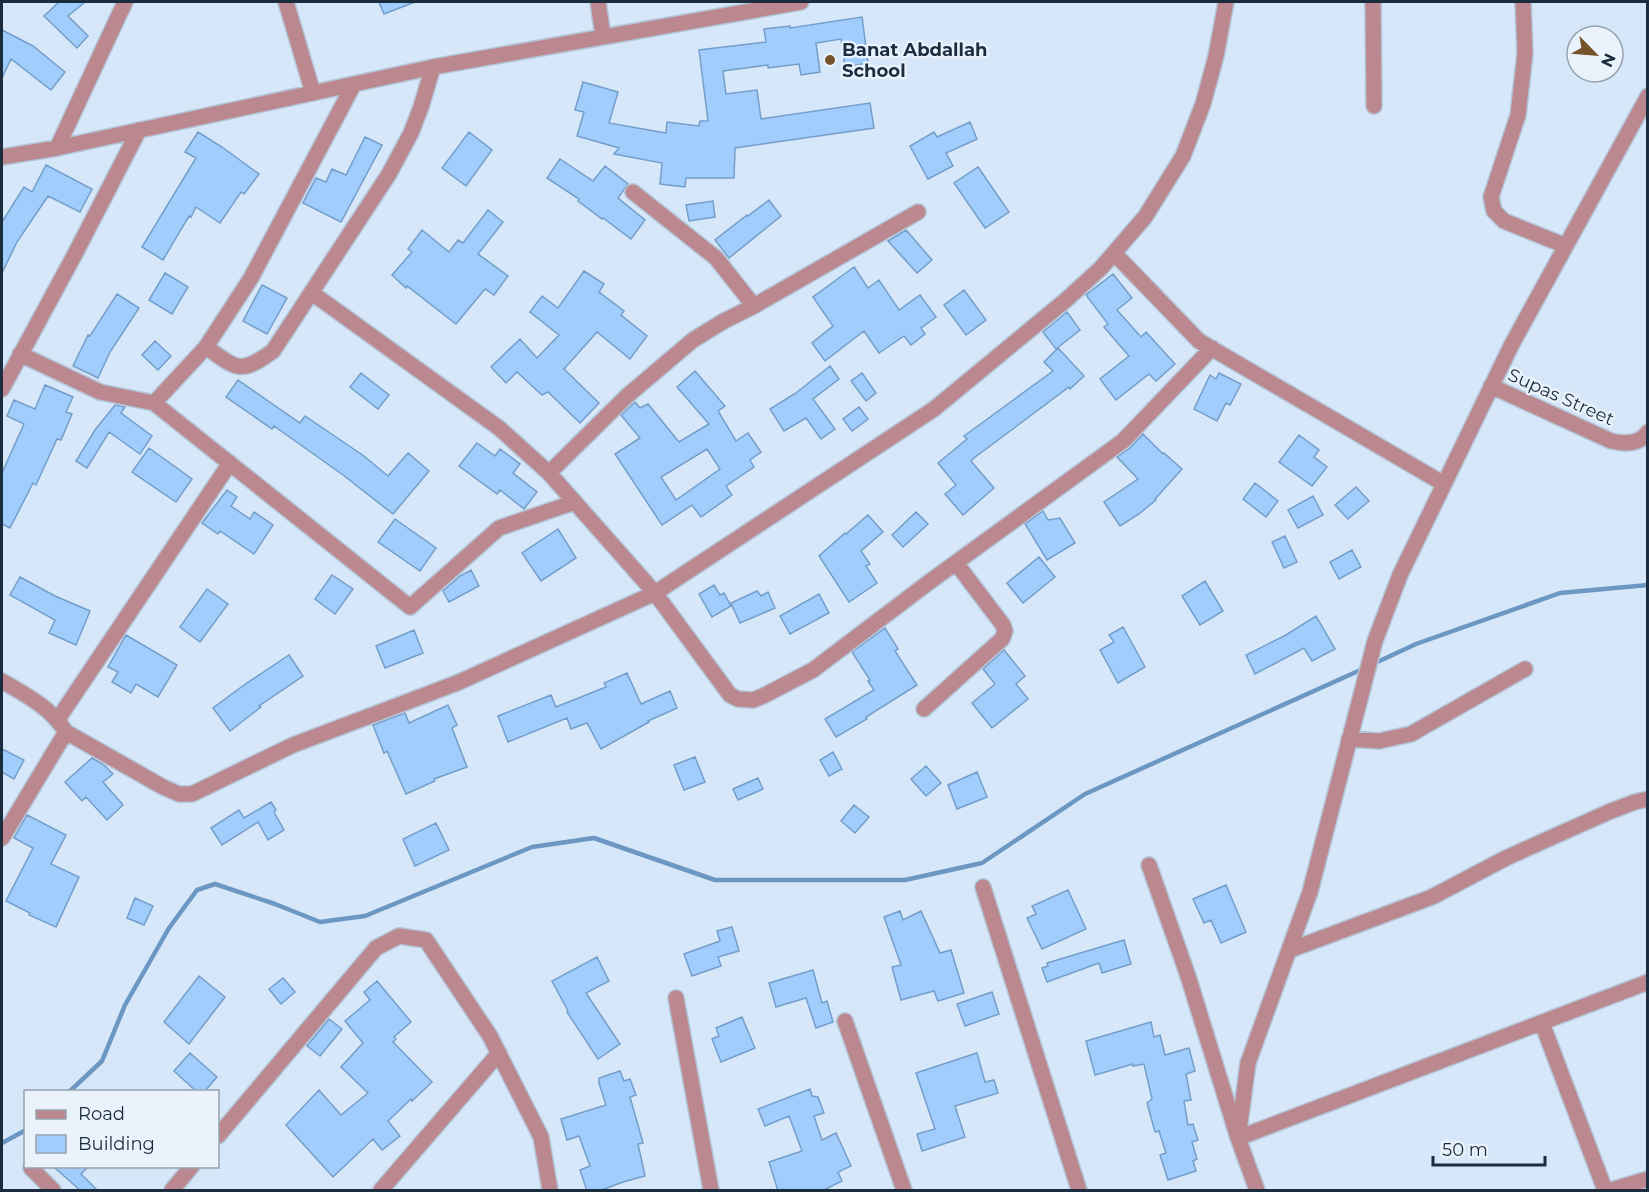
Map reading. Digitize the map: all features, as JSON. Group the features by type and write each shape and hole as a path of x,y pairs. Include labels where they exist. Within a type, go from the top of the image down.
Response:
{"street":[{"path":"57,148 125,2"},
{"path":"286,2 313,93"},
{"path":"598,2 603,36"},
{"path":"2,157 57,148 433,66 603,36 755,5 801,2"},
{"path":"2,681 44,707 62,725 163,787 178,795 192,794 294,745 457,683 655,593 934,408 1066,300 1101,267 1145,217 1182,156 1203,104 1216,57 1226,2"},
{"path":"1373,2 1374,106"},
{"path":"1523,2 1525,53 1518,115 1491,197 1494,211 1504,221 1566,246"},
{"path":"206,347 230,364 242,367 255,364 273,351 389,174 411,133 433,66"},
{"path":"154,403 206,347 251,278 354,84"},
{"path":"1238,1138 1248,1063 1310,892 1375,641 1400,575 1491,386 1647,96"},
{"path":"2,389 139,130"},
{"path":"633,192 716,258 754,306"},
{"path":"549,472 627,396 693,340 918,212"},
{"path":"1114,253 1199,340 1444,484"},
{"path":"312,293 499,428 549,472 655,593 730,695 738,699 753,700 813,669 1123,441 1212,348"},
{"path":"20,354 99,392 154,403 410,607 499,528 575,502"},
{"name":"Supas Street","path":"1491,386 1611,441 1623,444 1634,442 1646,436 1647,432"},
{"path":"2,838 62,725 230,463"},
{"path":"924,709 1002,639 1005,631 1003,625 956,563"},
{"path":"1349,739 1379,741 1411,734 1526,669"},
{"path":"1290,950 1432,897 1506,858 1611,811 1647,799"},
{"path":"1149,865 1188,976 1238,1138 1257,1191"},
{"path":"983,887 1079,1191"},
{"path":"219,1135 376,948 399,936 426,940 490,1036 541,1137 550,1191"},
{"path":"1238,1138 1647,982"},
{"path":"676,998 711,1191"},
{"path":"845,1021 904,1191"},
{"path":"1542,1023 1605,1191"},
{"path":"381,1191 499,1053"},
{"path":"31,1168 53,1191"},
{"path":"172,1191 191,1168"},
{"path":"1611,1191 1647,1179"}],"building":[{"path":"59,2 85,2 68,16 88,36 77,48 44,16"},
{"path":"379,2 415,2 384,14"},
{"path":"862,17 868,63 845,67 841,39 816,43 820,72 801,75 799,64 768,68 768,65 723,71 726,94 757,90 761,119 870,103 874,128 735,148 734,178 686,178 685,187 660,184 662,163 614,154 619,148 577,136 584,112 575,110 583,82 618,92 609,123 666,133 667,122 699,126 700,121 708,121 699,50 766,42 764,29 790,26 790,28"},
{"path":"2,30 33,46 65,72 51,90 11,59 2,78"},
{"path":"970,122 977,139 946,153 953,166 928,179 910,146 934,132 937,137"},
{"path":"198,132 259,174 244,194 241,192 220,223 196,207 163,260 142,247 196,158 185,152"},
{"path":"469,132 492,150 466,186 442,168"},
{"path":"365,137 382,145 341,222 303,203 316,178 326,182 332,169 346,175"},
{"path":"560,159 593,181 605,166 628,184 618,198 645,220 631,239 578,201 579,199 547,178"},
{"path":"46,165 92,189 80,212 48,196 17,242 2,273 2,222 24,187 32,192"},
{"path":"978,167 1009,212 985,228 954,183"},
{"path":"769,200 781,216 729,258 715,240"},
{"path":"713,201 715,217 689,221 686,205"},
{"path":"488,210 503,222 478,254 508,276 494,295 485,289 456,324 407,286 406,288 392,275 412,252 408,249 422,230 449,252 458,240 463,243"},
{"path":"906,230 932,260 917,273 888,241"},
{"path":"854,267 868,288 879,280 899,310 920,295 936,317 921,328 925,334 911,345 904,336 879,353 864,331 825,361 812,343 833,326 813,297"},
{"path":"584,271 604,284 599,292 624,311 621,315 647,336 630,359 597,332 564,369 599,403 580,423 548,392 542,395 517,372 506,383 491,367 520,339 537,358 559,335 530,312 542,296 558,308"},
{"path":"165,273 188,287 172,314 149,300"},
{"path":"1113,274 1132,298 1117,310 1141,337 1146,332 1175,364 1156,381 1149,374 1116,400 1100,379 1129,356 1104,327 1108,324 1086,295"},
{"path":"262,285 287,298 267,334 243,321"},
{"path":"964,290 986,320 966,335 944,305"},
{"path":"117,294 139,308 110,352 98,378 73,366 88,335 90,336"},
{"path":"1067,312 1080,330 1056,349 1043,332"},
{"path":"155,341 171,356 158,370 142,355"},
{"path":"1058,348 1084,376 1070,389 1069,387 971,461 994,488 963,515 945,494 956,485 938,463 967,439 964,436 1053,371 1044,362"},
{"path":"830,366 839,379 813,399 835,429 821,439 806,418 784,431 770,409 796,393"},
{"path":"695,371 725,406 718,411 736,441 748,433 761,452 750,460 754,467 726,486 732,495 701,517 692,505 662,525 615,454 640,438 621,415 635,402 640,408 648,404 679,442 709,424 677,387","holes":["707,449 720,469 676,500 661,477"]},
{"path":"361,373 389,395 378,409 350,387"},
{"path":"862,373 876,393 866,401 851,381"},
{"path":"1219,373 1241,384 1230,405 1226,403 1217,421 1194,409 1210,375 1216,379"},
{"path":"238,380 300,423 305,416 364,456 388,476 408,453 429,471 393,514 274,426 272,429 226,397"},
{"path":"45,385 73,397 66,412 72,414 61,440 57,439 36,485 33,483 10,528 2,524 2,473 24,424 7,416 14,400 35,409"},
{"path":"115,405 125,407 121,413 152,436 140,454 109,432 87,468 76,461 95,430"},
{"path":"859,407 868,419 852,431 843,419"},
{"path":"1143,434 1182,469 1156,500 1120,526 1104,502 1138,479 1117,457 1130,448"},
{"path":"1299,435 1319,450 1314,457 1327,467 1312,486 1279,462"},
{"path":"477,443 495,456 500,449 520,464 513,473 537,492 524,509 500,490 497,494 459,466"},
{"path":"149,448 192,479 176,502 132,472"},
{"path":"1255,483 1278,501 1266,517 1243,499"},
{"path":"1356,487 1369,501 1348,519 1335,505"},
{"path":"227,490 237,497 231,506 250,519 254,512 273,525 254,554 220,531 218,534 202,523"},
{"path":"1313,496 1323,515 1298,528 1288,510"},
{"path":"1043,511 1048,520 1060,518 1075,543 1047,560 1025,524"},
{"path":"916,512 928,524 903,547 892,535"},
{"path":"868,515 883,532 861,551 870,564 866,566 877,583 849,602 819,556"},
{"path":"395,519 436,548 420,571 378,542"},
{"path":"558,529 576,558 541,581 522,553"},
{"path":"1285,536 1297,562 1284,568 1272,542"},
{"path":"1352,550 1361,567 1339,579 1330,562"},
{"path":"1039,557 1055,577 1023,603 1007,583"},
{"path":"471,570 479,586 449,602 443,591 460,576"},
{"path":"332,575 353,589 335,614 315,599"},
{"path":"20,577 90,611 76,645 49,633 55,620 10,595"},
{"path":"1205,581 1223,611 1200,625 1182,596"},
{"path":"714,585 720,595 724,593 731,606 712,617 699,594"},
{"path":"207,589 228,604 200,642 180,627"},
{"path":"757,591 761,596 768,592 775,608 740,623 731,603"},
{"path":"819,594 829,613 790,634 780,616"},
{"path":"1316,616 1335,649 1312,661 1304,648 1255,674 1246,655 1286,635"},
{"path":"1123,627 1145,667 1118,683 1100,650 1114,642 1109,635"},
{"path":"885,628 898,649 895,651 917,685 836,737 825,719 874,690 852,652"},
{"path":"414,630 423,653 385,668 376,646"},
{"path":"126,635 177,665 158,697 136,684 131,693 112,682 118,672 108,667"},
{"path":"1004,650 1025,676 1016,684 1028,699 992,728 972,703 995,684 983,669"},
{"path":"289,655 303,676 259,706 261,707 230,731 213,708"},
{"path":"627,673 641,704 670,691 677,708 648,721 601,749 587,723 571,729 567,718 508,742 498,716 551,695 556,707 606,687 604,683"},
{"path":"448,705 457,725 452,728 467,767 434,779 435,781 406,794 387,751 384,753 373,725 405,713 409,723"},
{"path":"2,749 24,760 14,779 2,772"},
{"path":"833,752 842,769 829,776 820,760"},
{"path":"695,757 705,782 684,790 674,765"},
{"path":"92,758 113,774 103,782 123,805 107,820 86,797 82,801 65,782"},
{"path":"926,766 941,783 926,796 911,779"},
{"path":"977,772 987,797 957,809 948,785"},
{"path":"758,778 763,789 738,800 733,789"},
{"path":"271,802 284,830 268,840 258,822 222,845 211,828 239,810 244,818"},
{"path":"854,805 869,817 855,833 841,821"},
{"path":"27,815 66,835 51,864 79,877 56,927 29,915 30,913 6,901 33,848 14,838"},
{"path":"436,823 449,850 415,866 403,839"},
{"path":"1226,885 1246,932 1221,943 1211,920 1204,923 1193,899"},
{"path":"1068,890 1086,929 1042,949 1027,918 1036,914 1032,906"},
{"path":"135,898 153,906 144,925 127,918"},
{"path":"900,911 903,920 921,911 940,953 951,950 964,993 938,1001 934,991 901,1000 892,967 901,965 884,917"},
{"path":"732,927 739,951 718,957 721,966 692,976 684,954 720,941 717,931"},
{"path":"1124,940 1131,964 1102,973 1099,963 1047,982 1042,968 1048,966 1047,963"},
{"path":"597,957 609,981 586,993 620,1044 598,1059 567,1012 552,981"},
{"path":"813,970 822,1003 827,1001 833,1022 816,1028 806,998 776,1007 769,983"},
{"path":"199,976 225,997 189,1044 164,1022"},
{"path":"283,978 295,992 281,1004 269,989"},
{"path":"377,981 411,1022 394,1037 396,1039 393,1042 432,1082 388,1121 400,1136 382,1150 373,1139 333,1177 286,1125 319,1090 341,1115 368,1093 341,1067 363,1043 345,1021 370,1000 364,992"},
{"path":"992,992 999,1014 965,1026 957,1004"},
{"path":"742,1017 755,1048 721,1062 712,1039 719,1036 716,1028"},
{"path":"329,1019 342,1029 320,1056 307,1046"},
{"path":"1151,1022 1154,1037 1160,1035 1165,1055 1189,1048 1195,1071 1186,1074 1191,1100 1184,1101 1188,1125 1193,1124 1198,1140 1192,1142 1197,1159 1193,1161 1196,1171 1168,1180 1160,1155 1166,1153 1159,1131 1155,1132 1147,1103 1152,1099 1144,1064 1133,1066 1133,1064 1095,1075 1086,1041"},
{"path":"190,1053 217,1077 206,1090 195,1090 174,1071"},
{"path":"977,1053 985,1082 994,1080 998,1093 955,1106 965,1137 922,1151 917,1134 935,1129 916,1073"},
{"path":"620,1071 624,1081 630,1079 636,1095 630,1097 643,1143 638,1144 645,1176 599,1191 587,1191 580,1170 590,1166 579,1136 567,1140 561,1119 606,1105 599,1078"},
{"path":"810,1089 812,1096 818,1097 824,1113 814,1116 822,1140 836,1133 851,1166 838,1172 842,1181 822,1191 778,1191 769,1162 802,1151 789,1116 765,1126 758,1109"},
{"path":"55,1168 87,1168 81,1174 98,1191 81,1191"}],"waterway":[{"path":"1373,664 1416,644 1560,593 1648,585"},
{"path":"71,1090 102,1061 125,1005 169,928 197,890 215,884 320,922 365,916 532,847 594,838 715,880 905,880 982,863 1085,794 1365,668"},
{"path":"2,1143 24,1131"}],"place":[{"name":"Banat Abdallah School","path":"830,60"}]}
